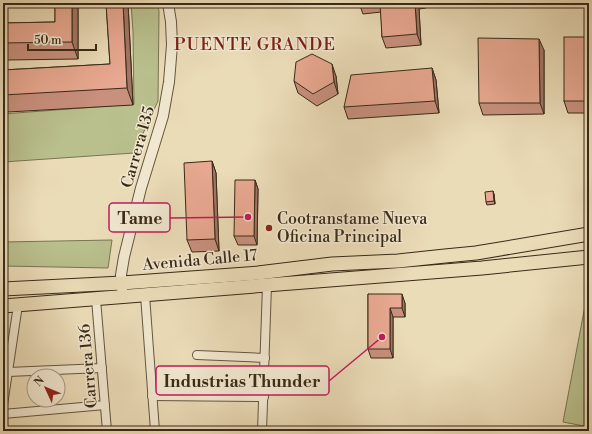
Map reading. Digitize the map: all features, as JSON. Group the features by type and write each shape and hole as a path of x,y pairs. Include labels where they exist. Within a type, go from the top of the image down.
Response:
{"main road":[{"name":"Avenida Calle 17","path":"3,288 122,283 258,272 332,264 398,261 476,253 589,234"},
{"name":"Avenida Calle 17","path":"3,306 482,268 589,257"}],"street":[{"name":"Carrera 135","path":"122,297 124,257 141,188 163,116 169,82 172,45 168,3"},
{"path":"262,431 267,285"},
{"path":"144,295 154,431"},
{"name":"Carrera 136","path":"96,299 107,431"},
{"path":"3,405 18,305"},
{"path":"197,355 265,358"},
{"path":"8,372 102,368"},
{"path":"152,396 264,397"},
{"path":"3,414 105,405"}],"green space":[{"path":"131,3 157,3 159,11 158,101 134,153 3,162 3,114 134,104"},
{"path":"112,240 108,268 3,266 3,242"},
{"path":"589,290 589,427 563,422"}],"building":[{"path":"55,3 72,3 72,42 3,43 3,23 55,22"},
{"path":"106,3 123,3 127,88 3,95 3,70 110,64"},
{"path":"380,3 415,3 417,34 382,37"},
{"path":"564,37 589,37 589,101 564,101"},
{"path":"478,38 539,39 540,103 479,103"},
{"path":"312,54 332,64 334,82 313,94 294,81 296,62"},
{"path":"432,68 435,101 344,107 351,75"},
{"path":"212,161 215,239 187,240 184,163"},
{"path":"235,180 255,180 254,236 234,236"},
{"path":"493,191 494,201 486,202 485,192"},
{"path":"368,294 402,294 402,308 390,308 390,349 368,349"}],"place":[{"name":"Tame","path":"248,217"},
{"name":"Cootranstame Nueva Oficina Principal","path":"269,228"},
{"name":"Industrias Thunder","path":"382,337"}],"district":[{"name":"PUENTE GRANDE","path":"255,45"}]}
